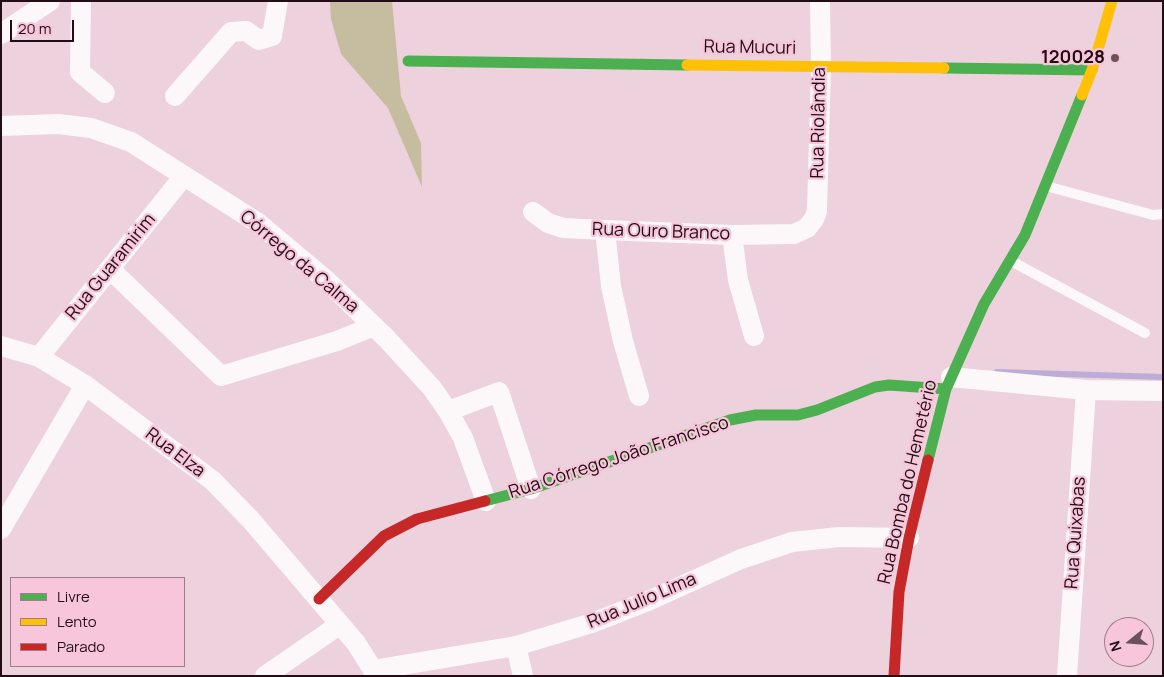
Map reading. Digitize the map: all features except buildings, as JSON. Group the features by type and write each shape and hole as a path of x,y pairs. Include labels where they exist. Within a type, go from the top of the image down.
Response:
{"street":[{"path":"1,34 50,1"},
{"path":"81,1 80,72 105,93"},
{"path":"175,96 231,32 246,31 259,40 272,36 278,1"},
{"name":"Rua Riolândia","path":"794,234 807,228 814,220 817,211 821,67 820,1"},
{"name":"Rua Bomba do Hemetério","path":"894,676 899,592 909,538 949,383 984,304 1025,235 1092,70 1112,1"},
{"name":"Rua Mucuri","path":"408,61 1092,70"},
{"name":"Córrego da Calma","path":"1,126 58,124 91,128 131,142 258,223 326,280 374,326 432,388 463,438 486,501"},
{"name":"Rua Guaramirim","path":"39,358 184,176"},
{"name":"Rua Ouro Branco","path":"533,212 548,223 563,228 732,235 794,234"},
{"path":"605,230 611,286 623,341 639,396"},
{"path":"732,235 738,280 754,336"},
{"path":"110,269 221,376 337,341 374,326"},
{"name":"Rua Elza","path":"1,346 39,358 85,385 212,480 250,519 320,599 339,625 356,643 373,673"},
{"path":"949,383 1086,390 1163,391"},
{"name":"Rua Córrego João Francisco","path":"320,599 384,536 417,519 531,489 730,420 756,415 798,415 817,410 875,387 949,383"},
{"path":"1,529 85,385"},
{"name":"Rua Quixabas","path":"1067,676 1086,390"},
{"path":"448,411 499,392 531,489"},
{"name":"Rua Julio Lima","path":"373,673 516,646 592,623 648,601 741,559 792,542 839,537 909,538"},
{"path":"265,676 339,625"},
{"path":"516,646 523,676"}],"lane":[{"path":"1045,186 1153,214 1163,214"},
{"path":"1010,260 1145,333"}],"shaded area":[{"path":"330,1 392,1 401,96 421,143 422,187 388,108 341,54 331,19"}],"waterway":[{"path":"997,372 1163,377"}],"traffic: fast":[{"path":"408,61 687,65"},
{"path":"944,68 1092,70"},
{"path":"928,460 946,389 984,304 1025,235 1082,95"},
{"path":"485,501 531,489 730,420 756,415 798,415 817,410 875,387 889,385 946,389"}],"traffic: slow":[{"path":"1082,95 1092,70 1112,1"},
{"path":"687,65 944,68"}],"traffic: jam":[{"path":"894,676 899,592 909,538 928,460"},
{"path":"319,599 384,536 417,519 485,501"}],"place":[{"name":"120028","path":"1115,58"}]}
